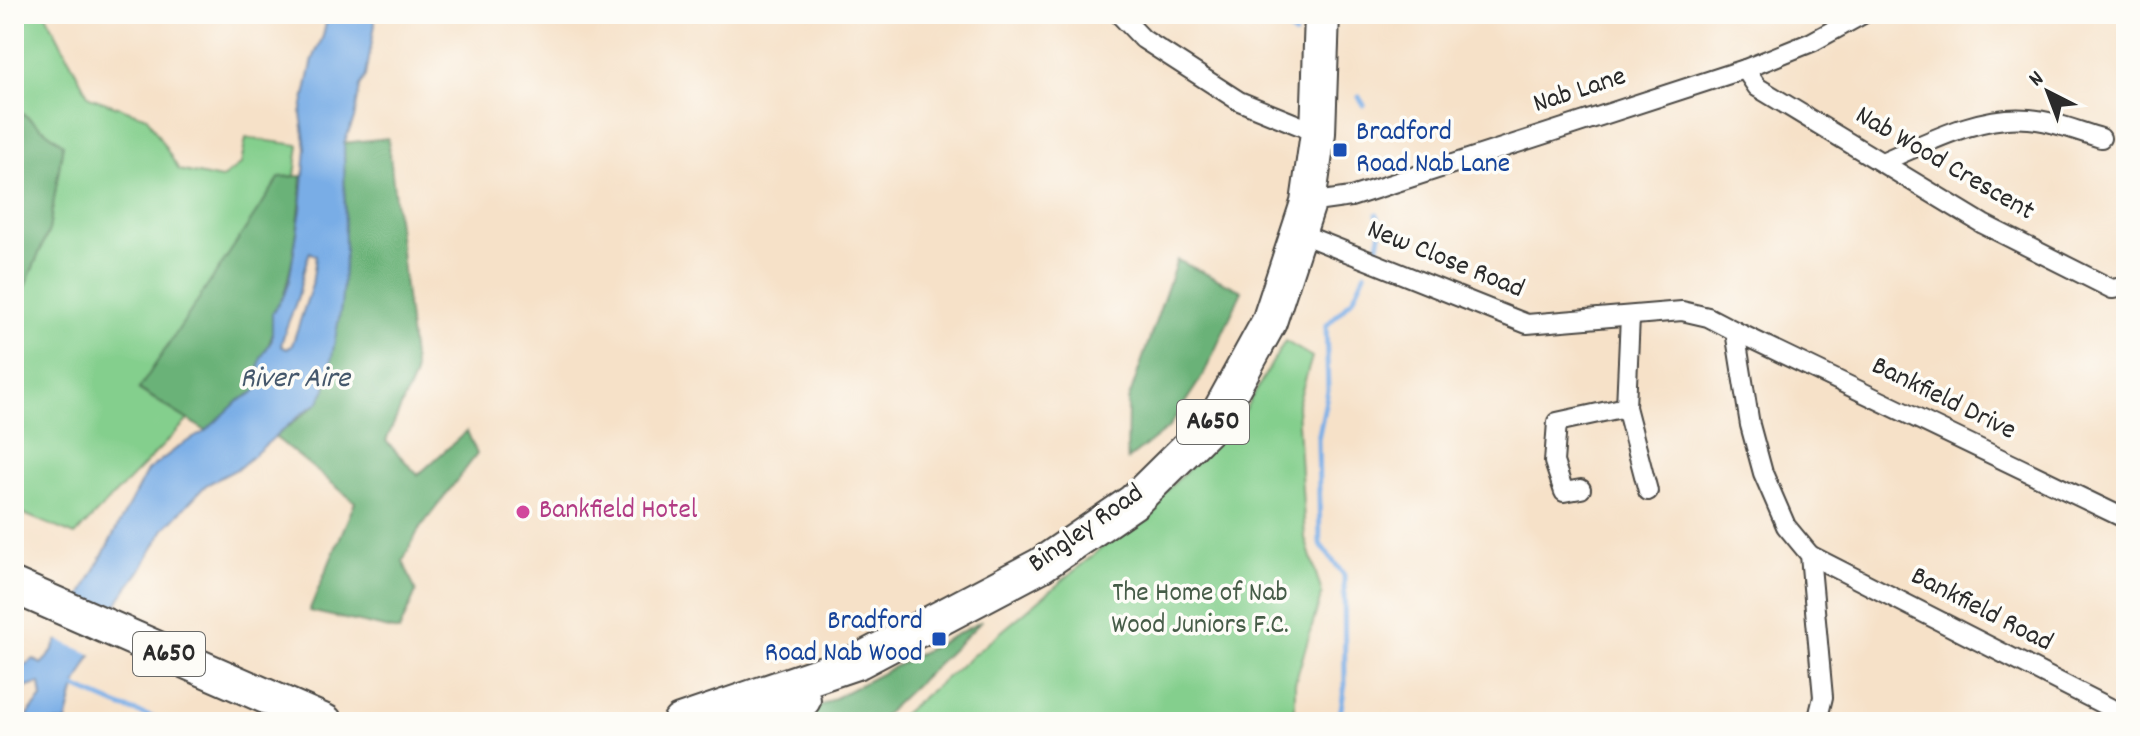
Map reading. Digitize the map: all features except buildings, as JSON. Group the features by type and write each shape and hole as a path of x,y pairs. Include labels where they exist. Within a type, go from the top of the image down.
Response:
{"highway":[{"name":"Bingley Road","path":"680,722 859,661 1041,565 1133,502 1214,422 1269,322 1304,218 1318,133 1322,14"},
{"name":"A650","path":"14,586 325,722"},
{"name":"A650","path":"14,606 278,722"},
{"name":"A650","path":"752,722 810,697 859,661"}],"street":[{"path":"1119,14 1143,39 1239,101 1318,133"},
{"name":"Nab Lane","path":"1304,218 1351,197 1745,69 1812,42 1863,14"},
{"name":"Nab Wood Crescent","path":"1745,69 1757,87 1983,224 2112,289 2126,287"},
{"path":"1882,162 1987,121 2038,120 2101,138"},
{"name":"New Close Road","path":"1304,218 1527,324 1682,311 1708,317 1735,331"},
{"path":"1630,316 1626,407 1648,491"},
{"path":"1735,331 1750,425 1763,473 1786,526 1810,555 1823,697 1817,722"},
{"name":"Bankfield Drive","path":"1735,331 2126,519"},
{"path":"1581,489 1564,492 1554,462 1557,422 1626,407"},
{"name":"Bankfield Road","path":"1810,555 2126,716"}],"green space":[{"path":"14,14 46,14 89,97 147,117 179,170 221,179 241,164 246,138 299,145 295,176 280,177 139,390 188,420 75,535 14,510 14,312 49,230 63,144 14,107"},
{"path":"14,107 63,144 49,230 14,312"},
{"path":"388,138 415,375 386,441 418,475 467,431 477,454 418,531 403,561 416,592 399,631 309,611 355,502 275,437 318,403 345,257 344,143"},
{"path":"302,176 291,266 271,339 261,358 265,374 263,383 206,431 139,389 280,177"},
{"path":"1177,260 1242,291 1204,374 1168,428 1127,460 1128,401"},
{"name":"The Home of Nab Wood Juniors F.C.","path":"1285,341 1312,357 1297,407 1305,538 1322,593 1295,683 1295,722 893,722 1147,510 1239,419"},
{"path":"982,621 877,722 789,722"}],"water":[{"name":"River Aire","path":"328,14 374,14 366,76 344,143 345,257 341,307 326,389 318,403 239,468 206,485 164,529 120,598 75,687 66,722 27,722 29,713 42,698 40,683 16,691 14,672 34,659 41,664 50,655 147,471 181,445 206,431 263,383 265,374 259,367 272,340 272,313 289,281 301,210 306,148 301,114 313,59","holes":["310,252 316,256 312,285 292,345 287,349 281,346 284,333"]}],"pier":[{"path":"74,600 114,617 95,656 54,638"}],"waterway":[{"path":"1273,14 1295,35"},
{"path":"1359,97 1364,105"},
{"path":"1377,214 1381,230 1377,250"},
{"path":"1339,722 1345,684 1344,575 1320,544 1318,439 1328,390 1326,326 1353,299 1365,273"},
{"path":"75,687 167,722"}],"place":[{"name":"Bradford Road Nab Lane","path":"1340,150"},
{"name":"Bankfield Hotel","path":"523,512"},
{"name":"Bradford Road Nab Wood","path":"939,639"}]}
